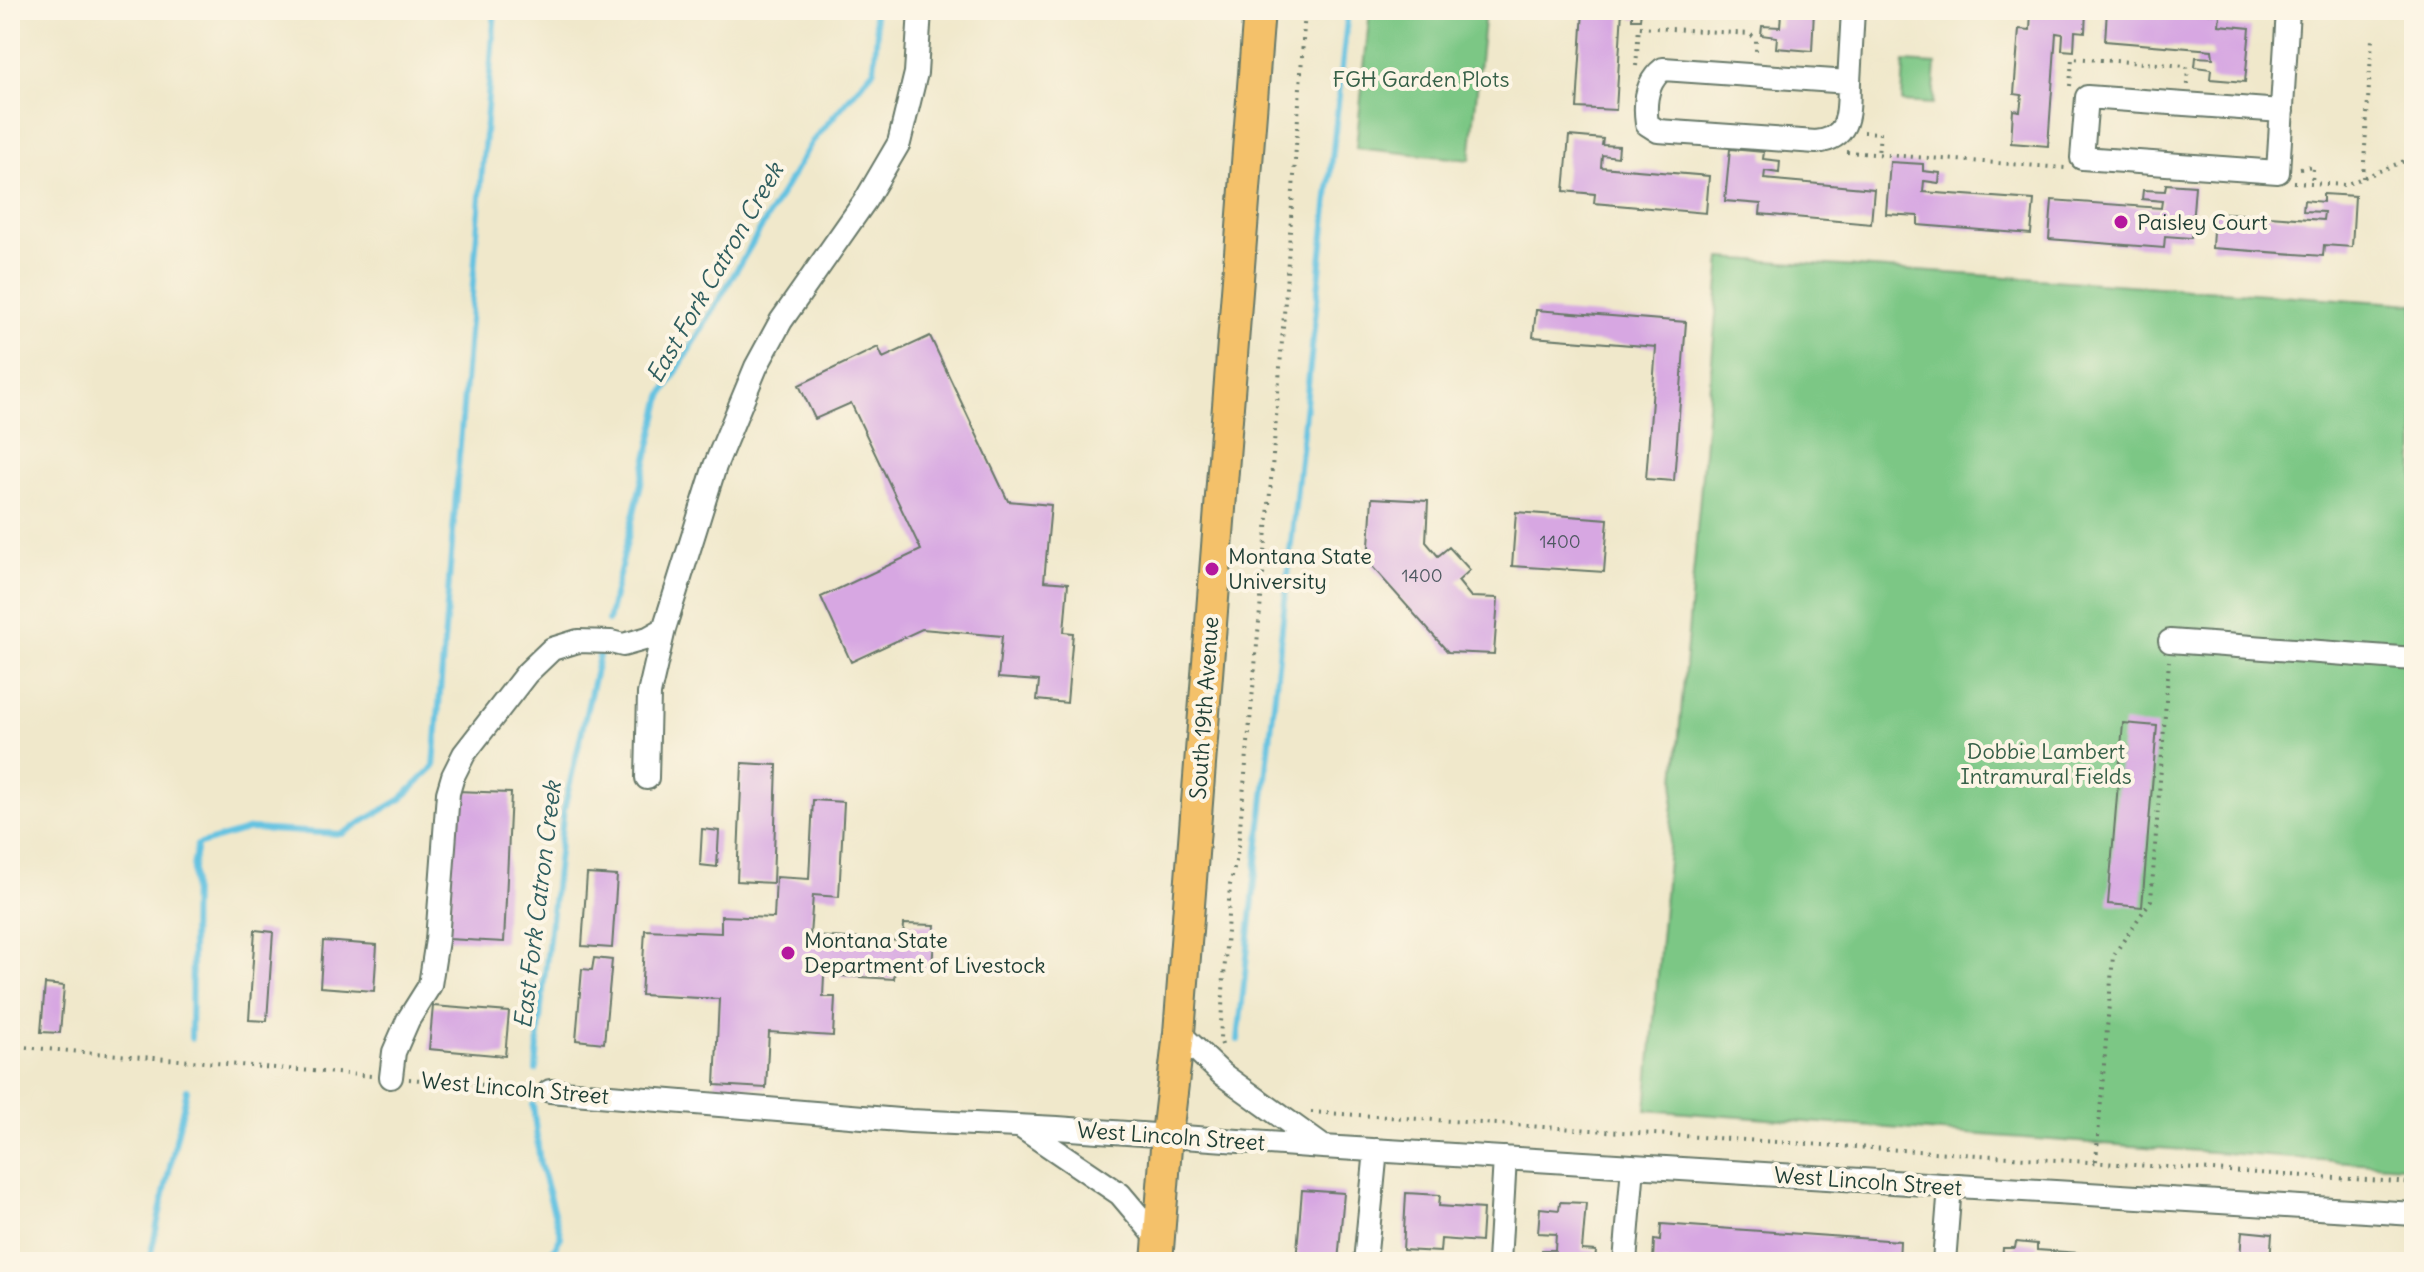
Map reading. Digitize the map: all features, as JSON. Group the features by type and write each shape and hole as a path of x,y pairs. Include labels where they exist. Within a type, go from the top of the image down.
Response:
{"main road":[{"name":"South 19th Avenue","path":"1158,1251 1179,1033 1259,10"}],"street":[{"path":"649,694 664,629 715,466 756,367 781,321 865,201 899,143 916,73 920,10"},
{"path":"1849,82 1663,69 1654,76 1645,108 1647,124 1658,131 1676,133 1845,141 1847,116 1849,82 1853,10"},
{"path":"2282,111 2087,97 2082,158 2278,172 2282,111 2288,10"},
{"path":"623,645 648,638 664,629"},
{"path":"391,1077 398,1041 430,985 437,940 448,793 453,776 464,754 527,673 552,649 578,641 611,642 623,645 641,662 648,679 649,694 647,778"},
{"path":"2170,641 2414,659"},
{"name":"West Lincoln Street","path":"1179,1033 1222,1074 1323,1147"},
{"name":"West Lincoln Street","path":"550,1091 911,1121 2414,1214"},
{"name":"West Lincoln Street","path":"1020,1126 1120,1194 1158,1251"},
{"path":"1365,1262 1376,1150"},
{"path":"1499,1262 1505,1158"},
{"path":"1625,1262 1633,1166"},
{"path":"1944,1262 1950,1186"}],"path":[{"path":"1223,1047 1220,1038 1230,885 1237,857 1263,589 1289,266 1305,10"},
{"path":"1636,73 1639,27 1750,34 1756,39 1756,52 1770,53"},
{"path":"2363,178 2372,39"},
{"path":"1845,141 1880,133 1878,155"},
{"path":"1845,141 1878,155 2079,169"},
{"path":"2281,181 2345,185 2414,157"},
{"path":"2096,1161 2113,956 2151,900 2170,641"},
{"name":"West Lincoln Street","path":"10,1046 550,1091"},
{"path":"1309,1111 2414,1183"}],"green space":[{"name":"FGH Garden Plots","path":"1370,10 1485,10 1470,160 1356,148"},
{"path":"1904,62 1936,64 1933,104 1902,102"},
{"name":"Dobbie Lambert Intramural Fields","path":"1721,258 2414,304 2414,1167 1646,1110"}],"building":[{"path":"1583,10 1622,10 1616,110 1577,108"},
{"path":"1632,10 1641,10 1640,19 1632,19"},
{"path":"1775,10 1814,10 1812,51 1776,48 1777,37 1761,35 1762,26 1780,27 1781,13"},
{"path":"2031,10 2086,10 2085,32 2075,31 2074,51 2062,50 2063,34 2056,33 2048,146 2011,143 2013,110 2020,111 2022,95 2014,94 2019,29 2030,30"},
{"path":"2107,10 2220,14 2219,25 2250,28 2245,82 2210,79 2211,69 2195,67 2196,57 2213,58 2212,50 2105,41"},
{"path":"2411,30 2414,30 2414,81 2407,81"},
{"path":"1569,136 1603,139 1602,145 1619,146 1618,157 1602,155 1601,167 1709,176 1706,213 1594,203 1595,194 1564,191"},
{"path":"1730,149 1764,152 1763,159 1780,161 1779,173 1765,171 1764,179 1874,189 1871,224 1760,214 1761,204 1725,201"},
{"path":"1890,162 1923,164 1923,171 1940,173 1939,183 1924,181 1923,192 2034,200 2031,234 1918,225 1918,216 1886,214"},
{"name":"Paisley Court","path":"2166,184 2195,186 2191,238 2165,236 2164,248 2049,239 2052,200 2161,208 2162,201 2142,199 2143,190 2165,191"},
{"name":"Paisley Court","path":"2323,194 2355,196 2352,247 2324,245 2323,256 2212,248 2214,212 2323,220 2324,212 2303,211 2304,200 2323,202"},
{"path":"1536,310 1686,322 1674,481 1646,479 1656,347 1533,337"},
{"path":"930,336 1008,501 1051,505 1044,581 1068,583 1064,632 1073,633 1067,703 1037,700 1039,681 998,678 1002,636 922,629 851,662 821,597 921,550 851,403 815,419 799,385 878,347 883,358"},
{"path":"1372,498 1428,501 1426,542 1438,556 1449,547 1470,570 1458,581 1471,597 1498,598 1494,654 1448,652 1368,562"},
{"path":"1516,512 1608,519 1604,572 1512,566"},
{"path":"2123,723 2157,726 2142,907 2108,904"},
{"path":"742,763 777,765 773,883 737,881"},
{"path":"455,791 511,793 504,942 448,939"},
{"name":"Montana State Department of Livestock","path":"813,800 844,802 839,897 813,895 810,936 903,941 904,924 935,925 932,968 895,966 894,979 824,975 823,997 835,997 833,1036 769,1032 766,1088 715,1085 719,999 641,995 645,930 721,933 721,916 774,918 776,877 809,879"},
{"path":"702,829 719,831 717,867 700,865"},
{"path":"587,874 617,876 612,948 582,946"},
{"path":"255,930 273,932 267,1021 249,1020"},
{"path":"323,941 377,945 374,991 320,987"},
{"path":"594,958 612,960 604,1043 576,1040 582,969 592,970"},
{"path":"45,984 64,986 60,1033 41,1032"},
{"path":"433,1006 509,1012 505,1056 429,1049"},
{"path":"1302,1190 1344,1193 1338,1262 1296,1262"},
{"path":"1406,1193 1440,1195 1439,1206 1483,1209 1481,1242 1441,1239 1440,1252 1403,1250"},
{"path":"1560,1202 1586,1203 1582,1250 1596,1251 1595,1262 1530,1262 1530,1258 1542,1259 1542,1250 1555,1250 1556,1234 1538,1233 1540,1208 1559,1210"},
{"path":"1661,1224 1900,1241 1899,1262 1653,1262 1654,1240 1660,1241"},
{"path":"2242,1231 2272,1234 2270,1262 2217,1262 2218,1258 2240,1259"},
{"path":"2016,1242 2037,1244 2037,1250 2094,1254 2093,1262 2002,1262 2003,1248 2015,1248"}],"waterway":[{"path":"191,1038 193,867 197,845 250,829 342,834 401,799 434,767 495,10"},
{"name":"East Fork Catron Creek","path":"608,621 662,396 812,142 874,69 877,31 873,10"},
{"path":"1238,1040 1348,10"},
{"name":"East Fork Catron Creek","path":"536,1070 564,809 600,652"},
{"path":"149,1262 187,1090"},
{"name":"East Fork Catron Creek","path":"533,1105 540,1164 561,1237 546,1262"}],"place":[{"name":"Paisley Court","path":"2121,222"},
{"name":"Montana State University","path":"1212,569"},
{"name":"Montana State Department of Livestock","path":"788,953"}]}
